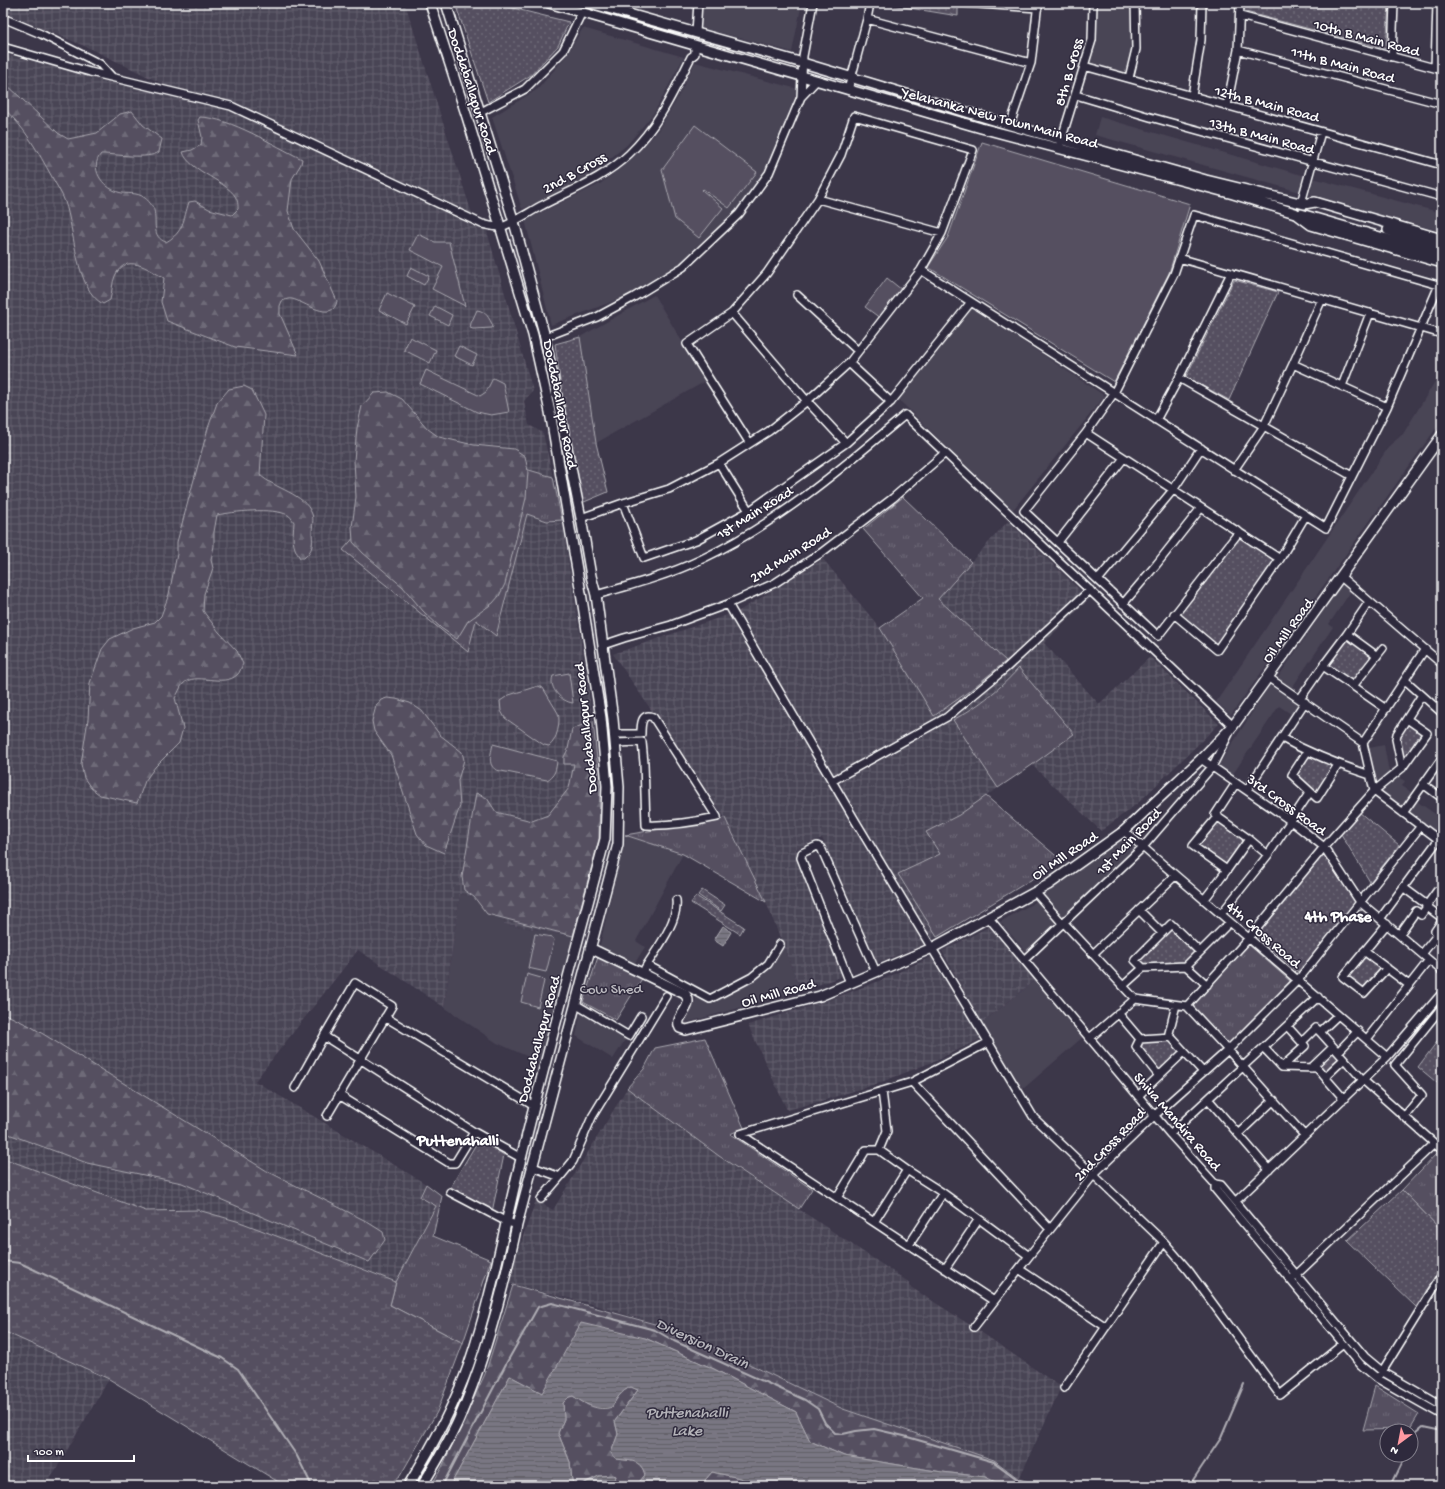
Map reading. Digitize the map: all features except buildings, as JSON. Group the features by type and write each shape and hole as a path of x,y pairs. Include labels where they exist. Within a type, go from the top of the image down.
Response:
{"main road":[{"name":"Doddaballapur Road","path":"408,1486 448,1416 469,1364 481,1324 534,1106 605,839 607,786 600,714 591,663 585,615 550,412 533,335 501,227 430,3"},
{"name":"Doddaballapur Road","path":"422,1486 458,1421 479,1370 506,1275 517,1225 618,844 620,787 612,712 596,595 591,576 582,518 546,337 514,222 446,3"},
{"name":"Yelahanka New Town Main Road","path":"549,3 981,128 1060,143 1303,204 1316,202 1442,239"},
{"name":"Yelahanka New Town Main Road","path":"590,3 852,77 1060,143 1295,213 1311,225 1442,264"},
{"path":"1303,204 1442,246"},
{"path":"1295,213 1442,255"},
{"name":"Oil Mill Road","path":"688,992 688,1004 678,1024 682,1030 820,996 932,948 1048,885 1124,831 1201,759 1233,726 1341,578 1442,435"},
{"path":"600,714 612,712"},
{"path":"590,948 644,969 688,992"}],"street":[{"path":"696,32 698,3"},
{"path":"801,97 803,63 813,3"},
{"path":"848,90 870,3"},
{"path":"963,3 1038,5 1031,63 1010,126"},
{"name":"8th B Cross","path":"1060,143 1092,40 1093,3"},
{"path":"1129,78 1136,49 1135,3"},
{"path":"1192,96 1201,40 1202,3"},
{"path":"1227,106 1238,50 1240,3"},
{"path":"1392,57 1394,3"},
{"path":"1437,3 1438,69"},
{"path":"481,112 526,89 563,51 582,12"},
{"name":"10th B Main Road","path":"1240,16 1438,69"},
{"path":"3,18 41,34 100,64 112,77"},
{"path":"867,19 1031,63"},
{"name":"2nd B Cross","path":"501,227 514,222 528,212 596,178 629,154 652,128 671,98 691,57 695,54 695,45"},
{"path":"3,47 112,77 232,106 482,224 501,227"},
{"name":"11th B Main Road","path":"1238,50 1442,104"},
{"name":"12th B Main Road","path":"1084,66 1442,165"},
{"path":"546,337 597,317 634,298 683,267 739,214 769,172 801,97 817,80"},
{"name":"13th B Main Road","path":"1076,95 1150,117 1442,197"},
{"path":"582,518 623,503 669,489 719,463 749,442 769,431 807,401 849,363 920,270 942,233 973,150 854,116 841,155 818,199 767,273 732,313 687,344 749,442"},
{"path":"1303,204 1321,132"},
{"path":"818,199 942,233"},
{"path":"920,270 971,302 1114,393 1156,420 1201,448 1326,528 1387,406 1441,286 1194,215 1174,274 1114,393 1086,433 1024,510 1158,636 1239,532"},
{"path":"1179,258 1442,334"},
{"path":"1156,420 1179,378 1231,273"},
{"path":"797,295 858,351"},
{"path":"1234,470 1264,426 1322,299"},
{"path":"623,503 644,558 696,540 749,511 846,443 891,402 971,302"},
{"path":"732,313 807,401 846,443"},
{"path":"1342,386 1370,313"},
{"path":"849,363 891,402"},
{"path":"1293,364 1387,406"},
{"path":"1179,378 1352,476"},
{"name":"1st Main Road","path":"596,595 648,580 695,562 743,537 787,509 849,462 906,415 945,453"},
{"path":"1086,433 1280,559"},
{"path":"1098,580 1173,490 1201,448"},
{"path":"945,453 1233,726"},
{"name":"2nd Main Road","path":"603,645 671,625 728,604 775,583 821,553 893,498 945,453"},
{"path":"1058,542 1124,458"},
{"path":"719,463 749,511"},
{"path":"1123,604 1201,508"},
{"path":"1174,614 1218,650 1280,559 1306,515"},
{"path":"1341,578 1442,664"},
{"path":"832,781 947,717 1006,668 1090,590"},
{"path":"1247,790 1282,738 1323,666 1369,602"},
{"path":"728,604 1034,1118 1164,1242 1189,1271 1280,1395 1343,1344"},
{"path":"1347,634 1377,656"},
{"path":"1353,686 1383,648"},
{"path":"1363,743 1425,649"},
{"path":"1323,666 1386,709"},
{"path":"1269,678 1363,743 1374,791 1440,841 1380,919"},
{"path":"1404,680 1442,712"},
{"path":"1402,768 1396,739 1397,734 1422,695"},
{"path":"646,716 653,716 717,817 693,822 646,825 644,763 640,734 642,719 646,716"},
{"path":"1187,1006 1249,938 1324,847 1374,791 1402,768 1427,733 1407,719"},
{"name":"1st Main Road","path":"1024,960 1143,847 1212,767 1233,726"},
{"path":"615,739 640,734"},
{"path":"1282,738 1307,752 1338,765 1370,775"},
{"path":"615,739 642,742"},
{"path":"1307,752 1292,775 1317,798 1338,765"},
{"path":"1403,813 1442,758"},
{"name":"3rd Cross Road","path":"1201,759 1291,821 1324,847 1360,902 1442,971"},
{"path":"1236,783 1215,815 1249,839 1268,855"},
{"path":"1423,784 1442,798"},
{"path":"1221,914 1268,855 1310,792"},
{"path":"1218,816 1193,846 1228,870"},
{"name":"2nd Cross Road","path":"974,1327 1094,1175 1155,1116 1228,1050 1298,980 1421,826"},
{"name":"4th Cross Road","path":"1124,831 1387,1056"},
{"path":"1204,900 1228,870 1249,839"},
{"path":"850,983 801,858 802,853 817,846 821,848 876,972"},
{"path":"1094,953 1175,876"},
{"path":"1404,888 1442,918"},
{"path":"1399,935 1416,911 1421,915 1437,891 1442,894"},
{"path":"1035,892 1094,953 1135,999 1187,1006 1274,1100 1304,1136"},
{"path":"644,969 667,932 677,907 676,900"},
{"path":"1139,910 1162,933"},
{"name":"Shiva Mandira Road","path":"988,917 1170,1134 1215,1184 1215,1189 1293,1278 1343,1344 1361,1365 1378,1379 1442,1415"},
{"path":"1422,954 1440,935 1435,931 1442,921"},
{"path":"1123,986 1143,968 1186,966 1230,922"},
{"path":"1143,968 1135,960 1171,924 1200,952"},
{"path":"1387,924 1343,977 1364,993 1387,968"},
{"path":"688,992 710,999 752,977 768,964 780,944"},
{"path":"1364,950 1409,985"},
{"path":"1366,1039 1429,960"},
{"path":"1186,966 1207,985"},
{"path":"295,1088 355,983 392,1006 327,1116"},
{"path":"1236,1202 1387,1056 1442,993"},
{"path":"541,1199 573,1161 592,1117 666,996"},
{"path":"1170,1134 1318,997"},
{"path":"1090,1038 1135,999"},
{"path":"575,1004 628,1036 641,1016"},
{"path":"1168,1037 1176,1005"},
{"path":"1404,1117 1422,1095 1396,1065 1442,1007"},
{"path":"1118,1013 1140,1038"},
{"path":"1320,1032 1338,1015"},
{"path":"385,1017 534,1106"},
{"path":"1282,1067 1305,1046 1287,1026"},
{"path":"1302,1042 1316,1028 1363,1080 1442,1150"},
{"path":"1311,1068 1358,1031"},
{"path":"324,1036 474,1132 521,1158"},
{"path":"1140,1038 1171,1037 1203,1072"},
{"path":"1140,1038 1136,1047 1159,1076"},
{"path":"989,1042 912,1082 740,1134 994,1301"},
{"path":"1264,1048 1282,1067 1317,1068 1344,1099"},
{"path":"1138,1096 1184,1052"},
{"path":"1325,1077 1344,1059"},
{"path":"912,1082 1050,1229"},
{"path":"879,1150 887,1131 882,1091"},
{"path":"340,1095 449,1163 456,1163 474,1132"},
{"path":"1208,1100 1269,1170"},
{"path":"1238,1134 1274,1100"},
{"path":"1293,1278 1434,1144"},
{"path":"837,1198 866,1150 879,1150 943,1193 1029,1256"},
{"path":"533,1168 560,1177"},
{"path":"874,1222 907,1170"},
{"path":"1215,1184 1221,1185 1236,1202 1293,1278 1365,1357 1383,1372 1442,1406"},
{"path":"450,1192 507,1222 517,1225"},
{"path":"909,1245 943,1193"},
{"path":"945,1269 979,1219"},
{"path":"1064,1388 1164,1242"},
{"path":"1019,1269 1106,1327"},
{"path":"1378,1379 1442,1275"}],"shaded area":[{"path":"3,3 405,3 472,214 233,103 165,85 89,48 3,12"},
{"path":"702,3 802,3 792,52 702,28"},
{"path":"1096,3 1131,3 1132,49 1125,74 1090,62 1096,41"},
{"path":"583,28 684,57 654,113 627,145 593,172 548,198 522,209 492,117 538,89 566,56"},
{"path":"3,54 230,109 486,228 533,391 524,401 529,425 543,433 553,477 436,443 476,620 496,636 527,514 547,521 562,520 593,718 600,788 599,839 573,936 504,924 505,912 484,899 460,894 444,1007 358,950 255,1081 426,1184 420,1197 436,1205 396,1282 240,1222 198,1210 146,1211 3,1158"},
{"path":"695,62 798,89 767,166 736,211 680,263 627,296 551,325 525,220 600,184 633,158 657,132 676,101"},
{"path":"1100,117 1305,176 1300,192 1095,135"},
{"path":"1313,178 1442,213 1442,232 1310,195"},
{"path":"654,295 706,381 596,443 580,337"},
{"path":"972,308 1105,396 1012,511 898,399"},
{"path":"1442,370 1442,420 1231,715 1216,702 1390,445 1403,434"},
{"path":"903,497 971,562 1008,521 1089,599 1044,643 1099,704 1150,657 1219,724 1138,803 1101,831 1032,765 986,796 1062,861 921,946 876,963 822,838 796,849 843,976 801,991 766,902 725,818 613,654 739,611 823,559 880,628 923,598 863,529"},
{"path":"1343,582 1352,590 1329,624 1333,627 1291,689 1277,679"},
{"path":"1270,684 1301,705 1294,716 1279,706 1231,777 1217,768"},
{"path":"1384,745 1389,772 1405,781 1402,786 1414,794 1412,798 1441,818 1438,823 1442,826 1442,838 1375,788 1369,748"},
{"path":"625,835 683,854 636,941 645,947 633,966 599,949"},
{"path":"1124,837 1138,851 1064,920 1043,895"},
{"path":"460,894 485,899 505,912 504,924 573,936 540,1062 497,1043 444,1007"},
{"path":"1039,900 1059,923 1026,952 1000,922"},
{"path":"992,925 1035,980 982,1023 942,951"},
{"path":"783,945 801,991 685,1023 684,1019 697,997 709,1004 756,979 770,966"},
{"path":"933,956 981,1039 930,1063 879,1083 787,1110 748,1025 829,1000 882,980"},
{"path":"1035,980 1083,1037 1023,1089 982,1023"},
{"path":"581,1010 627,1037 613,1059 576,1036"},
{"path":"627,1088 719,1156 910,1283 909,1286 978,1330 1061,1387 1019,1479 994,1460 843,1409 680,1331 591,1304 508,1283 536,1200 553,1210"},
{"path":"3,1331 109,1379 46,1486 3,1486"}],"green space":[{"path":"455,3 492,3 569,22 558,46 531,75 488,102"},
{"path":"891,3 958,3 958,16 891,5"},
{"path":"1242,3 1389,3 1386,49 1242,11"},
{"path":"3,81 58,133 68,139 97,133 120,114 132,111 143,125 162,139 159,152 154,154 147,156 132,156 101,154 96,165 102,181 112,190 142,196 149,202 154,210 156,233 161,240 166,242 180,230 189,202 195,201 209,209 232,215 238,209 237,200 233,194 219,182 193,165 183,152 192,150 201,145 202,137 198,120 200,117 225,122 238,127 302,159 301,164 292,179 288,211 294,229 319,261 337,301 334,308 330,311 324,311 292,299 282,301 280,306 280,314 298,355 235,347 167,321 161,302 164,278 138,265 125,265 120,269 114,279 110,300 103,304 94,296 81,273 68,214 62,195 42,158 30,140 18,123 3,108"},
{"path":"695,125 757,172 729,208 703,189 702,190 723,208 699,238 675,219 662,170"},
{"path":"982,142 1190,204 1169,273 1114,382 928,267 948,237"},
{"path":"418,234 435,242 449,242 465,306 432,289 443,267 410,250"},
{"path":"411,267 429,276 424,285 407,276"},
{"path":"887,278 902,290 880,318 865,307"},
{"path":"1234,280 1278,292 1229,400 1186,377"},
{"path":"387,293 415,307 406,324 379,310"},
{"path":"435,306 452,315 448,325 430,316"},
{"path":"477,310 487,315 493,326 492,328 470,328"},
{"path":"410,337 436,350 430,363 404,350"},
{"path":"580,337 596,443 608,492 577,505 555,344"},
{"path":"459,346 477,355 472,365 454,356"},
{"path":"426,370 480,396 486,392 493,378 503,383 509,412 491,415 477,412 420,384"},
{"path":"244,386 252,390 264,415 260,475 266,480 296,496 308,507 313,518 312,547 304,558 300,558 294,545 294,522 289,515 272,511 252,511 217,515 211,560 213,568 204,594 203,611 219,632 237,651 243,664 238,674 231,679 195,679 188,680 182,685 175,698 183,728 179,743 155,767 145,781 137,803 100,795 91,788 84,778 81,764 88,719 90,683 102,649 110,639 133,628 155,622 161,616 169,594 177,554 177,542 208,428 217,403 229,389"},
{"path":"388,392 402,399 428,429 439,437 474,445 514,449 525,456 528,471 526,498 505,584 499,596 493,603 468,621 457,639 441,628 423,611 403,587 363,553 353,542 352,527 356,497 354,460 357,428 362,406 374,393"},
{"path":"436,443 553,477 562,520 547,521 527,514 496,636 476,620 468,652 343,550"},
{"path":"903,497 971,562 938,599 1006,661 968,692 934,716 880,628 923,598 863,529"},
{"path":"1239,532 1280,559 1217,650 1174,614"},
{"path":"1347,635 1376,656 1353,685 1326,667"},
{"path":"1019,668 1074,734 998,788 953,720 989,697"},
{"path":"569,673 573,703 565,700 557,694 552,685 553,676"},
{"path":"538,686 543,688 559,717 559,726 556,735 549,746 544,745 505,718 501,711 500,701 509,695"},
{"path":"387,698 410,703 422,711 440,735 462,752 464,760 458,780 460,806 444,853 426,845 417,834 391,755 374,731 372,721 376,706 381,700"},
{"path":"593,721 600,788 599,839 573,936 487,914 474,897 464,890 462,877 476,793 487,798 496,812 532,821 548,815 569,788 574,764 564,764 564,757 568,749 572,729"},
{"path":"1407,722 1424,734 1403,763 1398,735"},
{"path":"493,744 557,761 555,772 547,780 496,770 491,765"},
{"path":"1308,755 1334,767 1316,794 1294,775"},
{"path":"986,796 1062,861 937,937 898,874 940,854 926,832 959,815"},
{"path":"1359,812 1399,845 1370,882 1341,834"},
{"path":"725,818 766,902 683,854 625,835"},
{"path":"1217,818 1246,838 1227,867 1196,844"},
{"path":"1323,851 1356,901 1298,972 1256,936"},
{"path":"702,890 725,905 721,911 698,895"},
{"path":"696,896 744,927 740,934 691,903"},
{"path":"1171,927 1197,952 1186,963 1144,965 1138,960"},
{"path":"535,934 552,937 554,940 546,972 528,968"},
{"path":"1248,944 1290,981 1229,1045 1189,1005"},
{"path":"1365,954 1383,968 1364,990 1346,976"},
{"name":"Cow Shed","path":"598,957 643,977 616,1020 583,1002"},
{"path":"527,974 541,978 544,981 538,1007 521,1002"},
{"path":"3,1013 30,1026 267,1171 364,1220 383,1232 385,1240 369,1262 182,1183 87,1163 3,1132"},
{"path":"1442,1035 1442,1087 1418,1067"},
{"path":"705,1038 744,1128 730,1134 812,1189 799,1209 719,1156 627,1088 644,1069 655,1048"},
{"path":"1142,1040 1169,1040 1180,1053 1160,1071 1139,1047"},
{"path":"1331,1050 1341,1060 1326,1075 1316,1064"},
{"path":"479,1139 504,1155 492,1212 450,1188"},
{"path":"1437,1153 1442,1157 1442,1231 1402,1190"},
{"path":"3,1158 146,1211 198,1210 240,1222 396,1282 390,1305 463,1343 437,1412 400,1476 388,1486 285,1486 109,1379 3,1331"},
{"path":"426,1184 442,1196 433,1236 491,1260 463,1343 390,1305 396,1282 436,1206 420,1197"},
{"path":"1402,1190 1442,1231 1442,1266 1416,1307 1347,1241"},
{"path":"513,1285 680,1331 843,1409 994,1460 1019,1479 1042,1486 1003,1486 985,1477 942,1472 844,1456 810,1441 796,1412 714,1369 645,1338 542,1393 510,1376 450,1486 431,1486 442,1467 485,1374"},
{"path":"1375,1386 1419,1414 1414,1423 1379,1423 1379,1430 1363,1430"},
{"path":"631,1387 638,1390 615,1421 618,1434 611,1453 616,1459 638,1463 645,1475 636,1486 612,1486 616,1476 599,1476 577,1486 572,1481 570,1462 558,1433 564,1419 563,1403 569,1397 573,1396 588,1405 612,1407 620,1395"},
{"path":"712,1472 740,1478 755,1486 706,1486 705,1480"}],"water":[{"path":"723,926 731,932 723,946 714,940"},
{"name":"Puttenahalli Lake","path":"581,1323 645,1338 714,1369 796,1412 810,1441 844,1456 942,1472 985,1477 1003,1486 755,1486 740,1478 712,1472 705,1480 706,1486 636,1486 645,1475 641,1466 638,1463 616,1459 611,1453 618,1434 615,1421 638,1390 631,1387 620,1395 612,1407 602,1409 597,1408 582,1402 573,1396 569,1397 563,1403 564,1419 558,1433 570,1462 572,1481 577,1486 450,1486 510,1376 542,1393"},
{"path":"599,1476 616,1476 612,1486 579,1486"}],"waterway":[{"path":"3,1261 20,1263 222,1358 238,1369 297,1456 312,1486"},
{"name":"Diversion Drain","path":"442,1486 507,1362 538,1307 552,1303 655,1330 674,1341 805,1400 818,1409 825,1423 835,1433 843,1434 874,1429 904,1436 994,1462 1021,1482 1032,1486"},
{"path":"1189,1486 1221,1438 1244,1384"},
{"path":"1419,1430 1423,1427 1442,1431"},
{"path":"1391,1486 1402,1463"}],"district":[{"name":"4th Phase","path":"1338,915"},
{"name":"Puttenahalli","path":"458,1139"}]}
